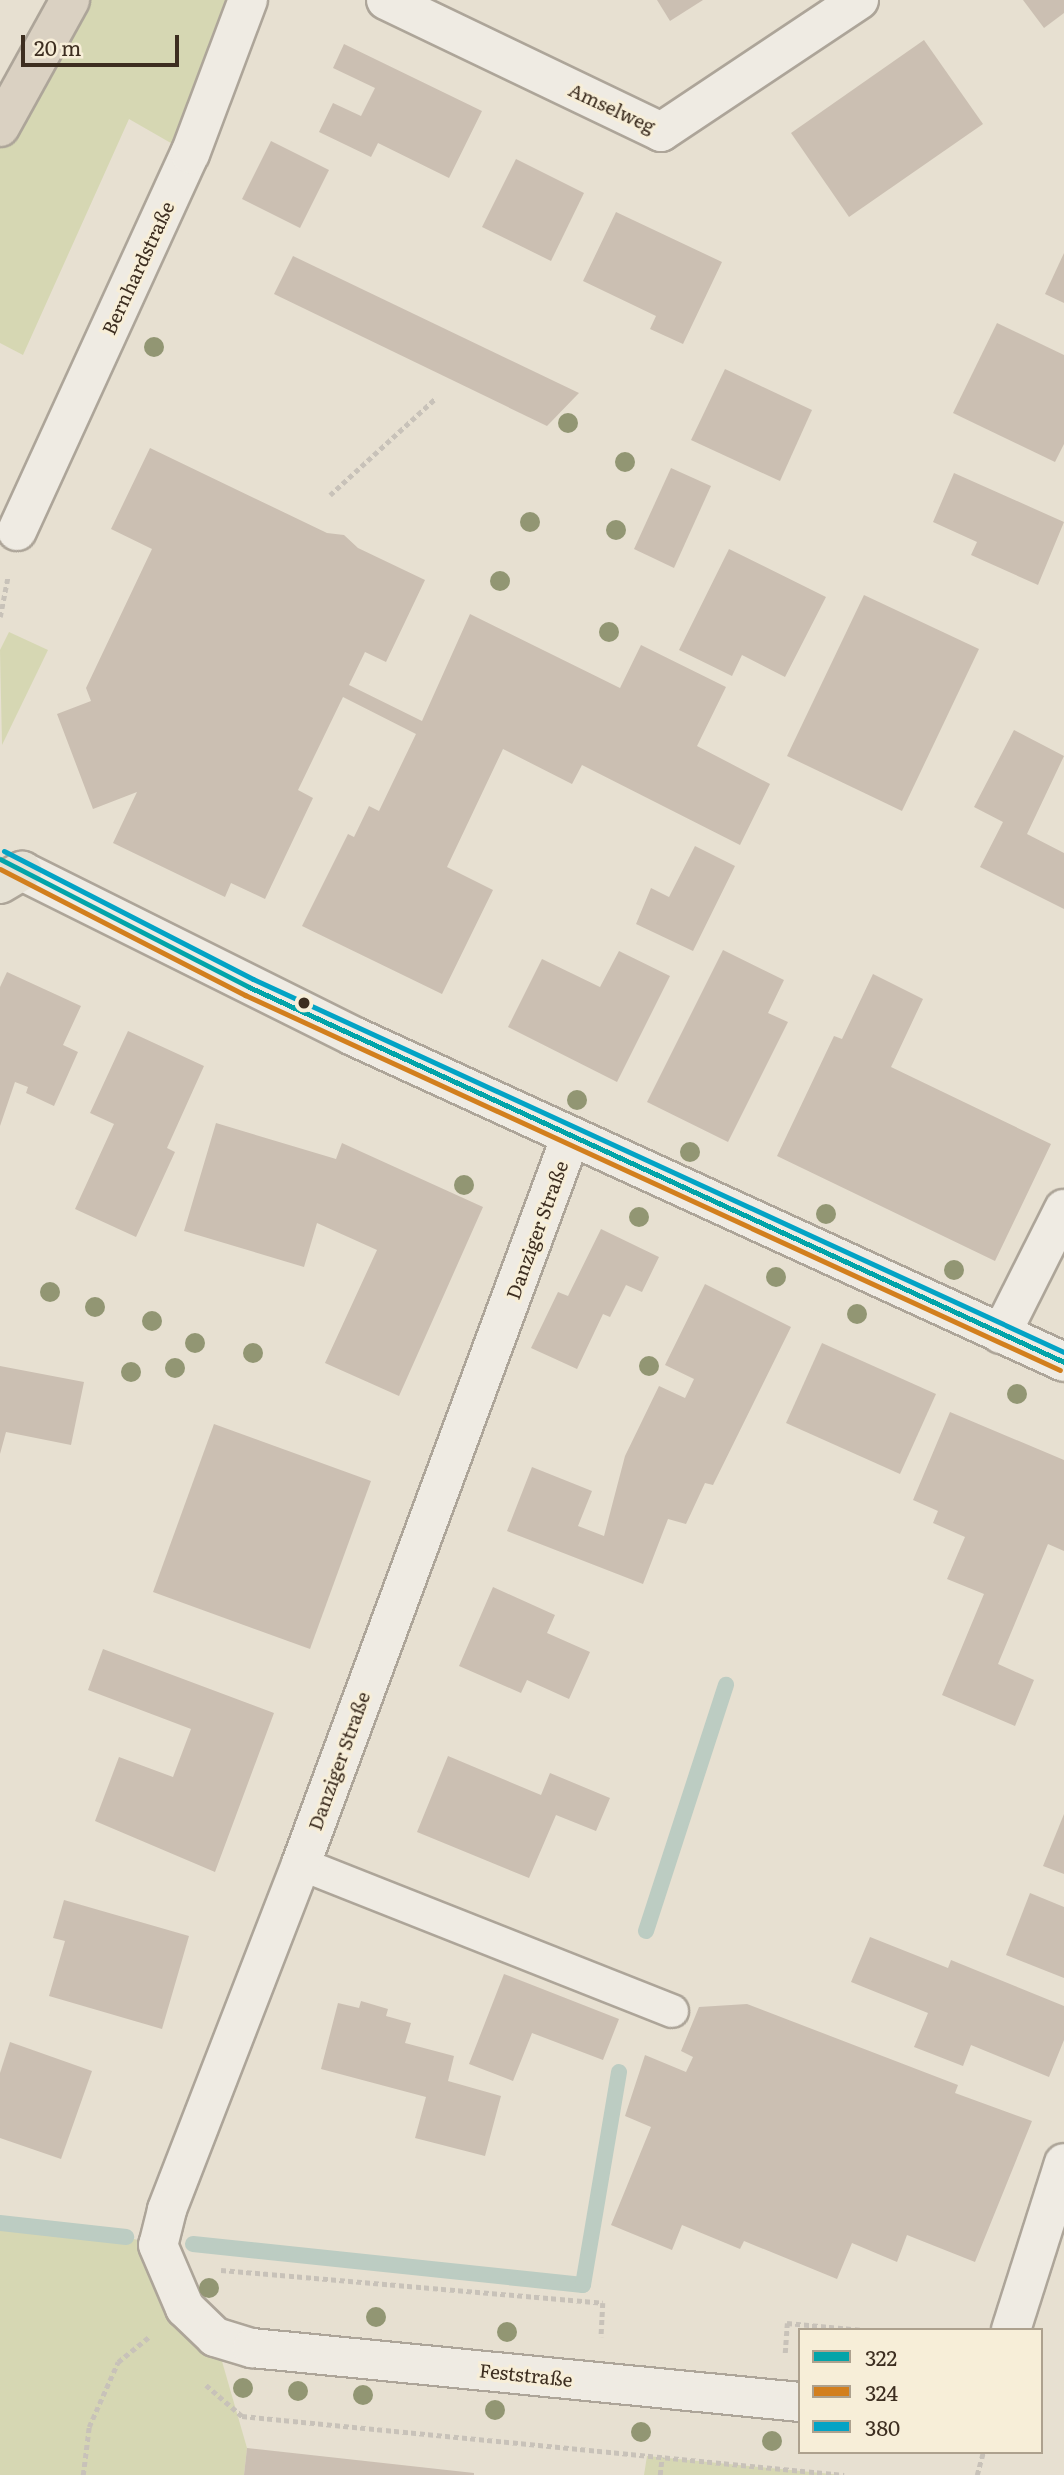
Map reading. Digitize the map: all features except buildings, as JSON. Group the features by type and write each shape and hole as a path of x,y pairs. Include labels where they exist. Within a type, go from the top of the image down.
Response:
{"highway":[{"path":"0,127 70,0"}],"street":[{"name":"Bernhardstraße","path":"17,531 190,154 248,0"},
{"name":"Amselweg","path":"386,0 661,132 859,0"},
{"path":"11,878 152,939 1064,1362"},
{"name":"Danziger Straße","path":"252,2348 215,2337 185,2308 158,2245 167,2210 301,1864 572,1136"},
{"path":"1002,1334 1064,1209"},
{"path":"1012,2328 1064,2163"},
{"name":"Feststraße","path":"252,2348 798,2402"}],"lane":[{"path":"301,1864 671,2011"}],"path":[{"path":"330,495 436,398"},
{"path":"169,2266 603,2303 600,2344"},
{"path":"185,2308 194,2367 210,2391 242,2416 844,2475"},
{"path":"83,2475 89,2427 118,2362 185,2308"},
{"path":"784,2360 787,2323 841,2328"},
{"path":"977,2475 982,2454"},
{"path":"660,2475 662,2457"}],"green space":[{"path":"70,0 248,0 190,154 129,119 23,355 0,343 0,127"},
{"path":"9,632 48,650 2,745 0,650"},
{"path":"0,2223 126,2237 158,2245 215,2337 247,2448 244,2475 0,2475"},
{"path":"647,2456 842,2475 644,2475"}],"waterway":[{"path":"646,1931 726,1685"},
{"path":"193,2244 583,2285 619,2072"},
{"path":"0,2223 126,2237"}],"transit line":[{"name":"380","path":"4,851 253,979 1064,1352"},
{"name":"322","path":"0,859 249,987 1064,1362"},
{"name":"324","path":"0,869 245,995 1060,1370"}]}
